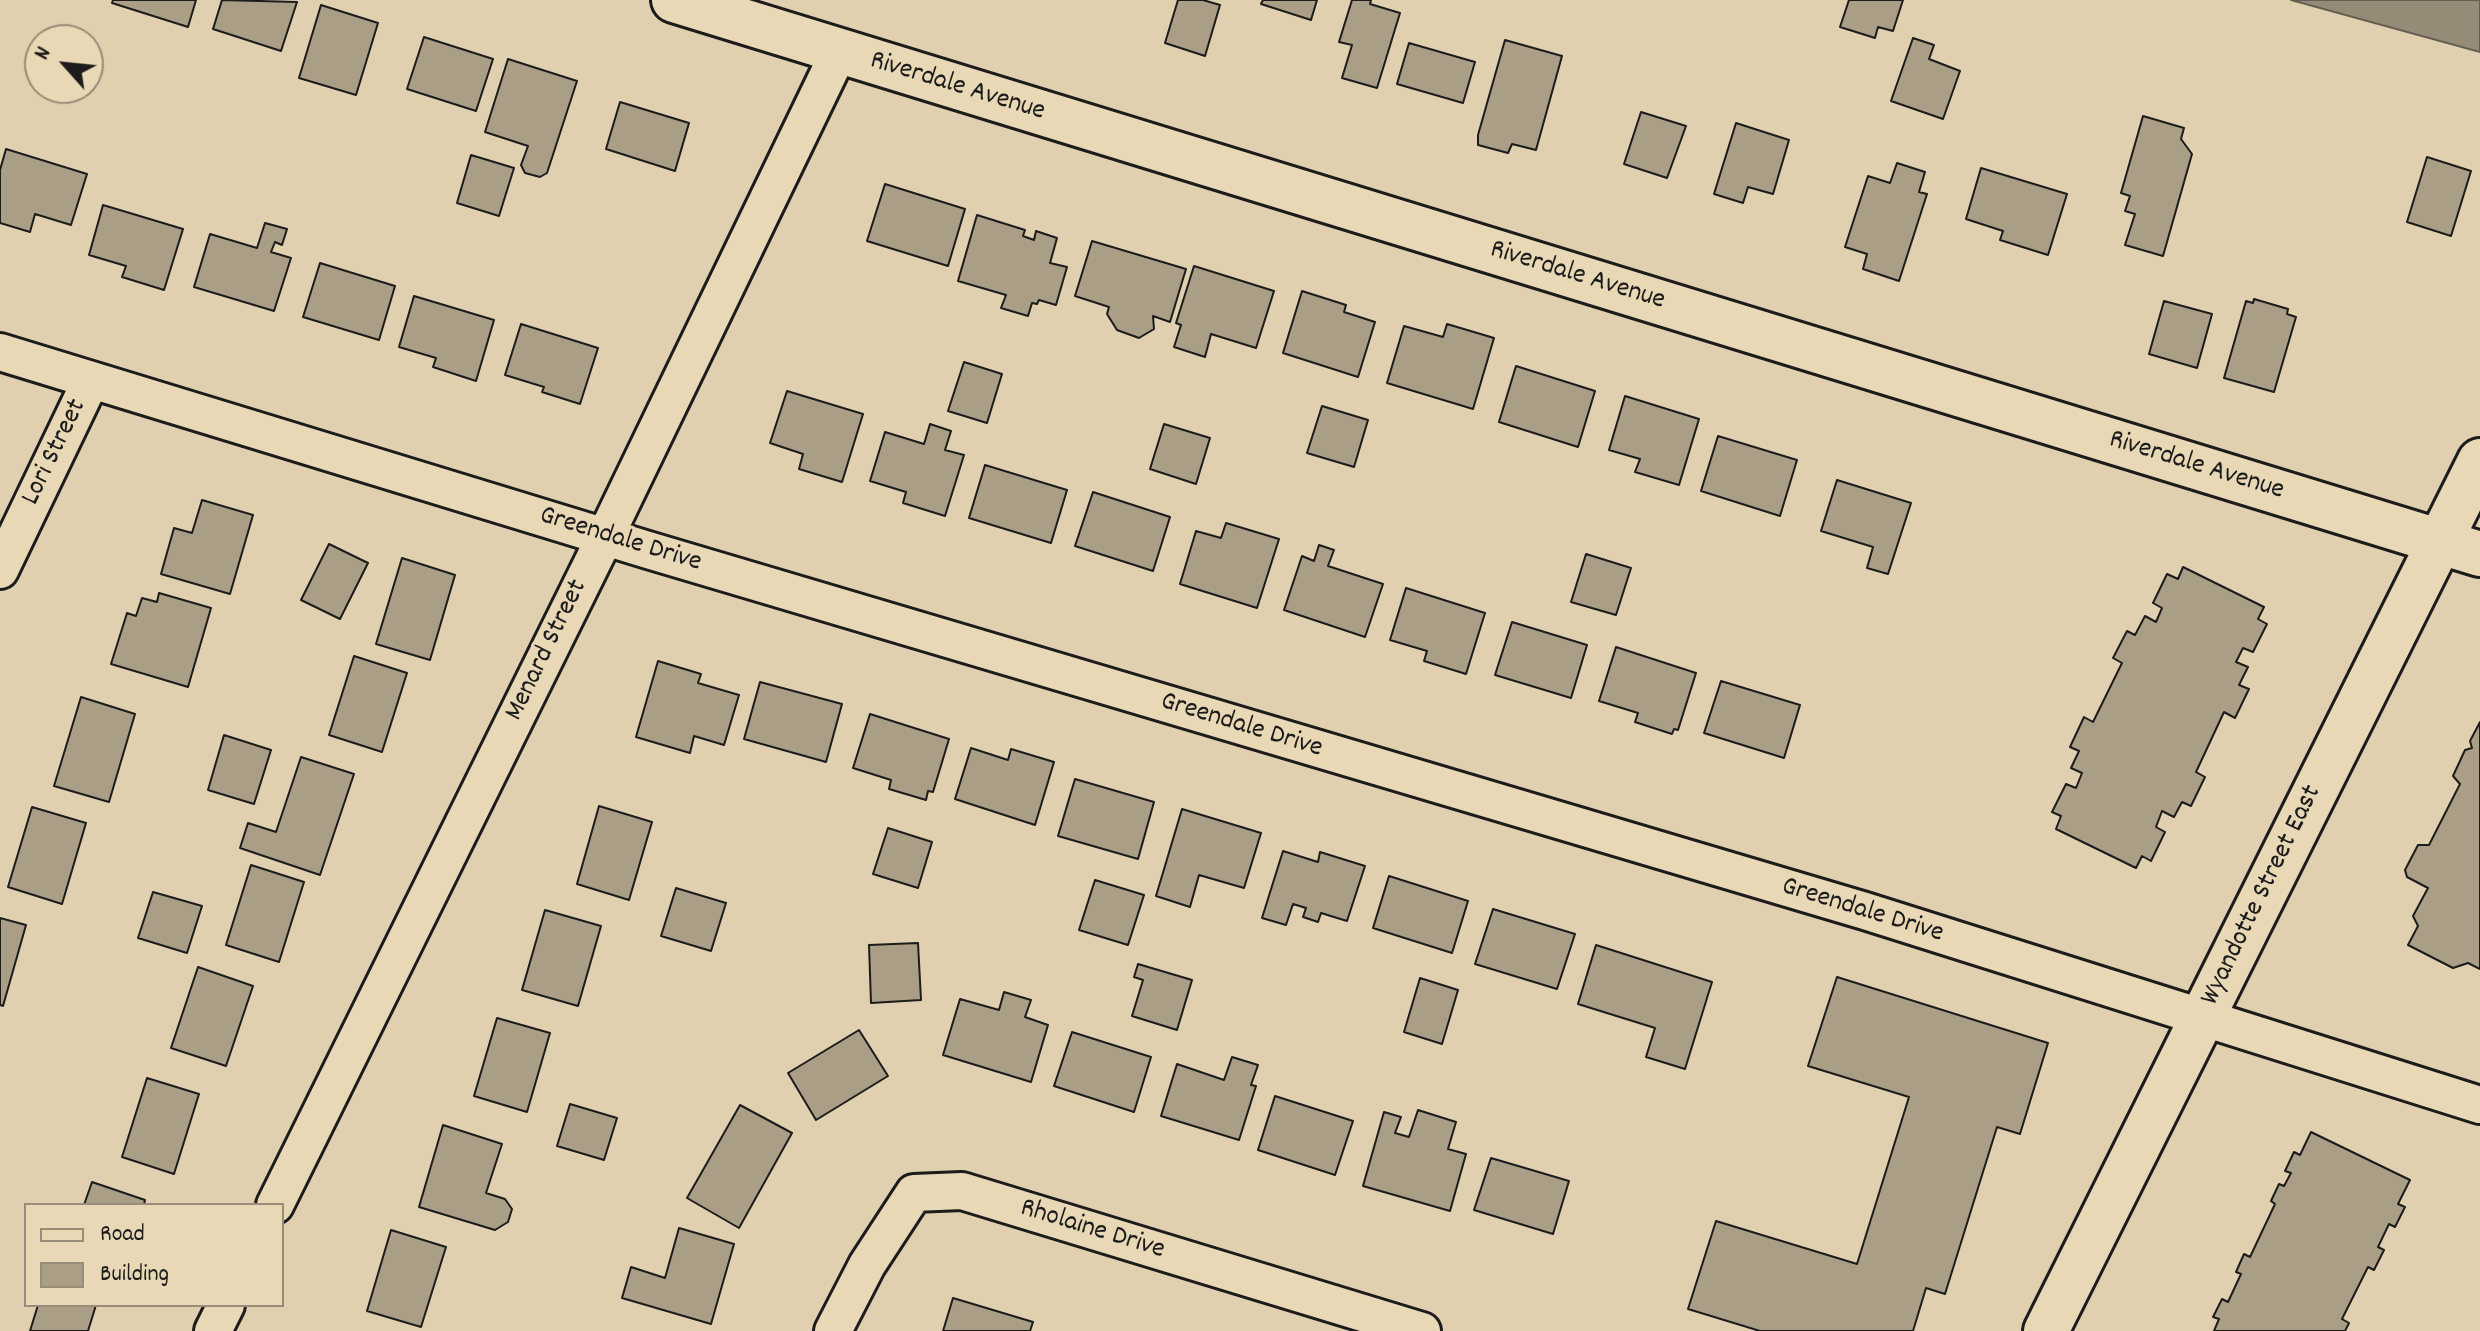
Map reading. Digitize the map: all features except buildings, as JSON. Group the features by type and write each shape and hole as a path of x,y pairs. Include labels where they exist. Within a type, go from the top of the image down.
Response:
{"street":[{"name":"Riverdale Avenue","path":"674,0 2480,554"},
{"name":"Menard Street","path":"276,1203 605,537 839,52"},
{"name":"Greendale Drive","path":"0,352 605,537 1865,911 2480,1105"},
{"name":"Lori Street","path":"0,570 91,380"},
{"name":"Wyandotte Street East","path":"2046,1331 2480,461"},
{"name":"Rholaine Drive","path":"833,1331 867,1265 914,1193 962,1191 1422,1331"},
{"path":"213,1331 225,1307"}],"shaded area":[{"path":"2291,0 2480,0 2480,52"}]}
